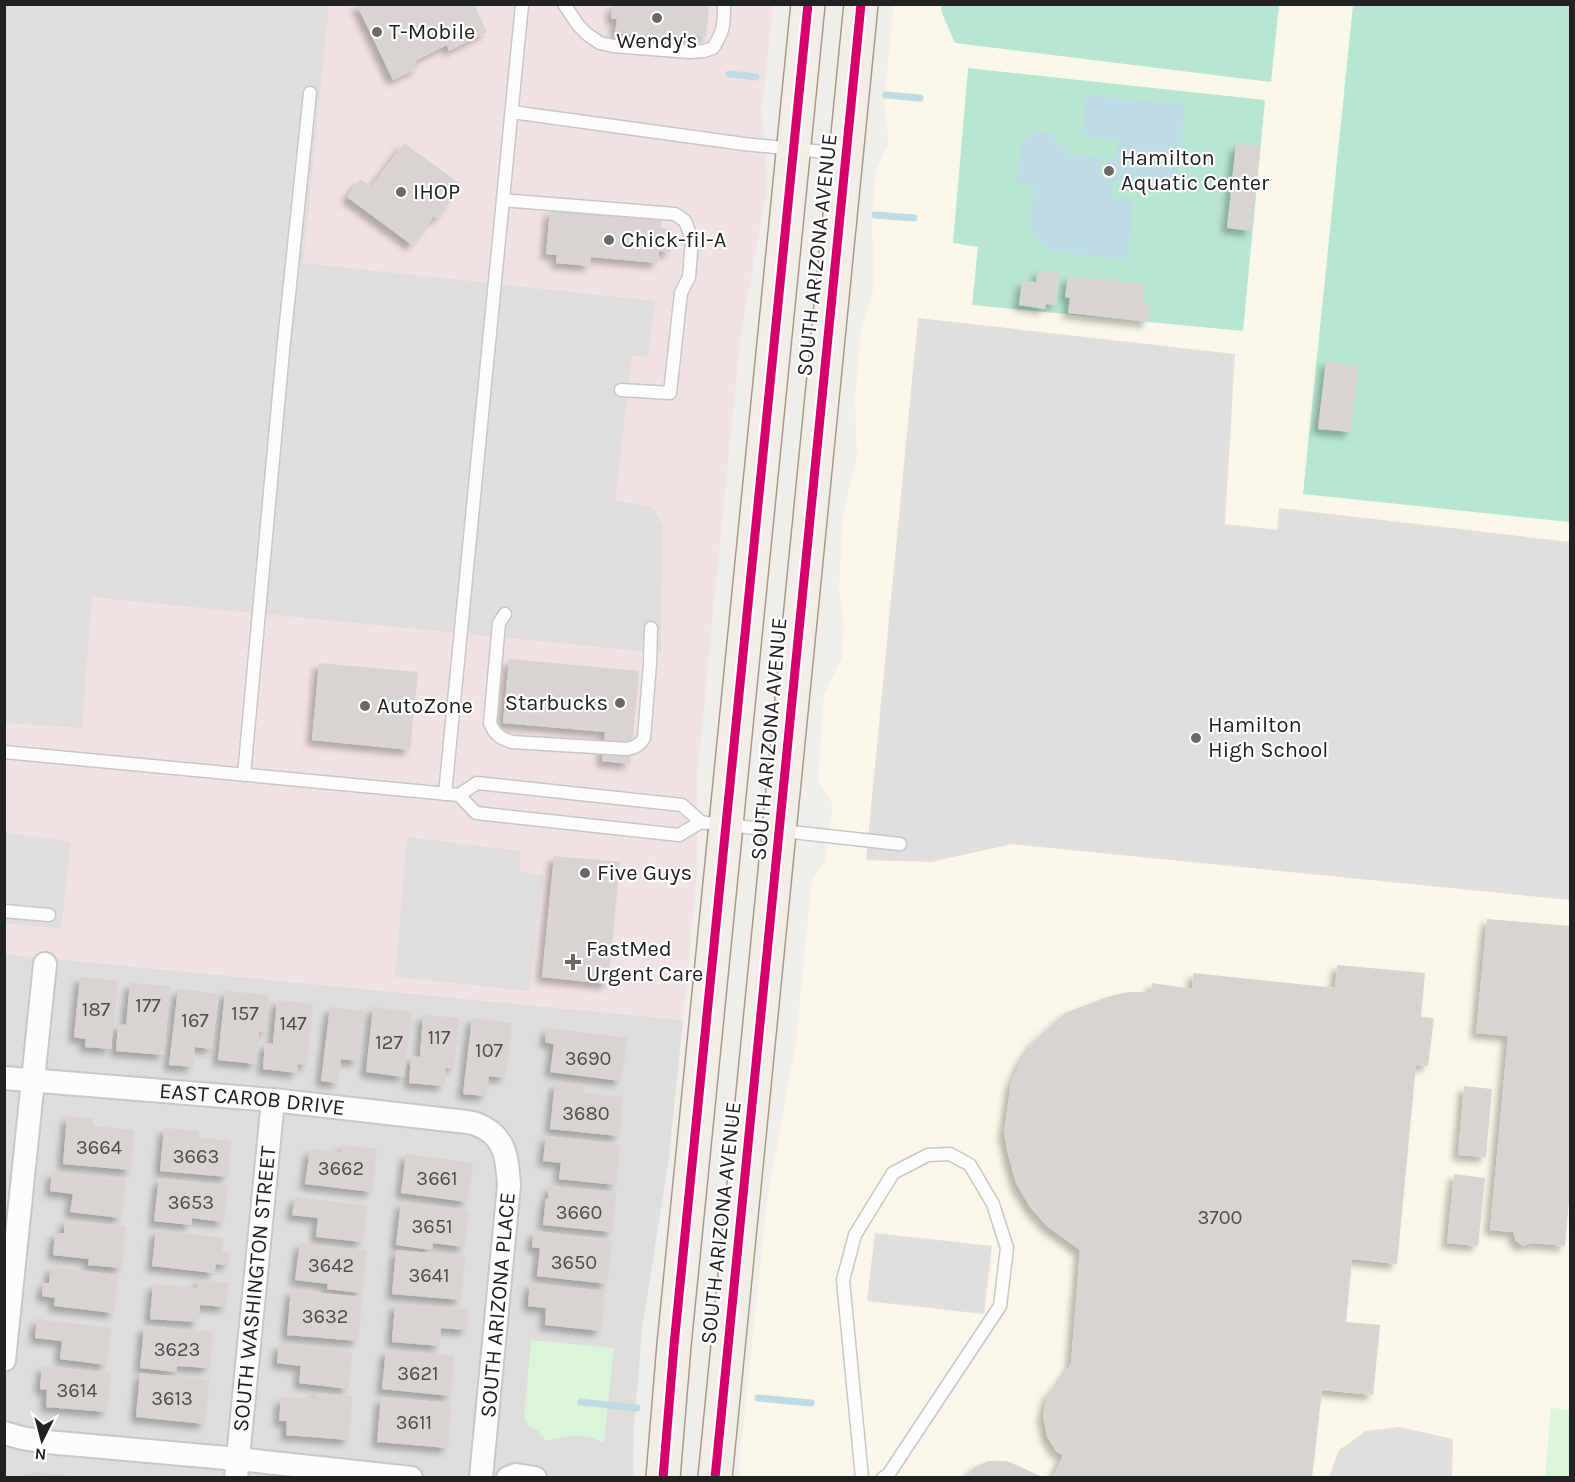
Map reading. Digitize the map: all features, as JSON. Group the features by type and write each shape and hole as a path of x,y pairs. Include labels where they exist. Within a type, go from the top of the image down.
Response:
{"main road":[{"name":"SOUTH ARIZONA AVENUE","path":"663,1478 714,824 794,150 808,4"},
{"name":"SOUTH ARIZONA AVENUE","path":"715,1478 861,4"}],"street":[{"path":"4,1360 45,964"},
{"name":"EAST CAROB DRIVE","path":"4,1078 273,1100 475,1123 496,1135"},
{"name":"SOUTH WASHINGTON STREET","path":"237,1468 273,1100"},
{"name":"SOUTH ARIZONA PLACE","path":"481,1478 509,1185 507,1159 496,1135"},
{"path":"4,1433 47,1442 237,1468 411,1478"},
{"path":"508,1478 516,1475 535,1478"}],"lane":[{"path":"445,794 522,4"},
{"path":"564,4 578,25 600,43 690,52 714,48 721,36 724,24 724,4"},
{"path":"244,775 282,362 310,93"},
{"path":"512,112 794,150 846,154"},
{"path":"503,200 675,214 685,221 692,239 689,278 681,293 670,393 621,390"},
{"path":"505,614 499,623 490,723 494,733 501,739 512,742 635,748 644,738 651,628"},
{"path":"4,752 459,795 477,783 682,805 714,824"},
{"path":"459,795 476,813 488,815 679,835 714,824 900,844"},
{"path":"4,910 49,915"},
{"path":"862,1478 843,1280 847,1263 855,1235 893,1173 928,1155 950,1154 970,1165 993,1204 1006,1248 1000,1306 888,1475 883,1478"}],"shaded area":[{"path":"4,5 773,5 762,110 767,189 741,334 698,769 697,871 683,1020 5,954"},
{"path":"4,5 329,5 303,263 655,301 648,357 632,356 615,501 651,506 663,525 661,653 92,597 82,728 5,723"},
{"name":"Hamilton High School","path":"894,5 1570,5 1570,1477 740,1478 739,1466 767,1202 796,1042 812,879 825,861 833,804 818,782 824,694 842,659 844,626 839,589 843,515 857,456 855,398 861,331 874,287 872,220 876,172 889,141 884,103"},
{"path":"918,318 1235,354 1225,524 1277,530 1279,508 1570,542 1570,900 1012,844 931,862 866,860"},
{"path":"5,832 71,842 61,929 5,923"},
{"path":"407,837 520,851 520,871 543,875 529,991 395,977"},
{"path":"4,954 683,1020 668,1165 642,1329 634,1427 633,1477 5,1477"},
{"path":"875,1233 992,1246 984,1314 867,1301"},
{"path":"1400,1427 1453,1439 1452,1477 1329,1477 1339,1450 1366,1431"}],"green space":[{"path":"941,5 1279,5 1271,82 955,43 942,13"},
{"path":"1353,5 1570,5 1570,522 1303,494"},
{"name":"Hamilton Aquatic Center","path":"968,68 1265,100 1243,331 972,305 978,247 953,243"},
{"path":"531,1340 614,1348 604,1443 582,1436 545,1441 544,1437 539,1435 539,1431 527,1423 524,1418"},
{"path":"1551,1408 1570,1410 1570,1477 1545,1477"}],"water":[{"path":"1086,95 1185,104 1177,185 1115,180 1113,197 1133,200 1128,259 1052,252 1033,235 1030,222 1034,187 1016,184 1022,138 1032,137 1033,131 1054,133 1054,144 1066,146 1066,154 1099,157 1100,170 1117,152 1118,140 1082,136"}],"building":[{"path":"358,4 474,4 487,32 449,51 447,45 415,61 418,68 393,80"},
{"path":"613,4 709,4 706,37 690,35 689,41 668,38 668,44 649,42 650,36 615,33 617,19 611,19"},
{"name":"IHOP","path":"404,143 459,183 448,197 452,199 437,219 434,216 412,245 347,197 360,179 371,187"},
{"path":"1236,144 1260,146 1251,231 1227,228"},
{"name":"Chick-fil-A","path":"550,210 662,220 661,228 672,229 670,253 659,251 658,263 591,257 590,266 556,263 557,255 546,254"},
{"path":"1038,270 1059,273 1056,305 1046,304 1045,309 1019,305 1022,281 1036,282"},
{"path":"1068,276 1145,284 1143,303 1150,304 1148,322 1068,313 1070,298 1065,297"},
{"path":"1326,361 1358,365 1351,432 1318,429"},
{"path":"509,659 639,671 630,764 602,761 605,732 503,723"},
{"name":"AutoZone","path":"319,663 418,672 410,750 312,740"},
{"path":"554,856 620,862 608,984 542,977"},
{"path":"1487,919 1570,926 1570,1187 1565,1246 1532,1243 1523,1246 1516,1241 1513,1232 1490,1230 1508,1036 1476,1033"},
{"path":"1337,965 1425,973 1421,1017 1434,1018 1428,1066 1416,1065 1397,1264 1352,1259 1346,1322 1380,1325 1373,1395 1322,1390 1312,1478 1053,1478 1063,1455 1056,1451 1047,1436 1043,1416 1047,1397 1071,1364 1080,1250 1047,1226 1030,1207 1016,1183 1004,1133 1011,1083 1021,1061 1034,1041 1065,1013 1107,997 1128,992 1151,992 1152,983 1192,989 1193,973 1335,988"},
{"path":"80,977 118,981 111,1049 85,1047 86,1039 74,1037"},
{"path":"130,983 170,986 164,1055 116,1051 118,1024 126,1025"},
{"path":"178,989 219,994 212,1049 195,1047 193,1067 169,1065"},
{"path":"225,991 269,995 266,1032 259,1031 256,1064 218,1060"},
{"path":"277,1000 313,1004 307,1065 298,1064 298,1073 263,1069 265,1043 273,1044"},
{"path":"330,1007 364,1011 358,1061 341,1059 338,1083 321,1081"},
{"path":"373,1007 412,1012 404,1077 366,1072"},
{"path":"423,1015 459,1018 454,1068 446,1068 444,1086 409,1083 411,1056 420,1057"},
{"path":"472,1018 512,1023 505,1078 489,1076 486,1096 463,1094"},
{"path":"547,1028 627,1038 621,1081 550,1072 554,1044 545,1042"},
{"path":"555,1083 584,1086 583,1093 623,1097 619,1136 550,1129"},
{"path":"1464,1086 1492,1089 1486,1157 1458,1155"},
{"path":"67,1116 93,1119 93,1126 134,1130 131,1170 63,1164"},
{"path":"164,1128 199,1131 199,1138 231,1141 228,1177 160,1171"},
{"path":"546,1136 620,1144 616,1185 559,1179 561,1163 543,1161"},
{"path":"341,1145 377,1149 372,1192 305,1184 310,1149 341,1152"},
{"path":"406,1154 473,1163 467,1202 401,1193"},
{"path":"52,1172 126,1181 121,1218 70,1212 73,1194 50,1191"},
{"path":"1454,1174 1485,1178 1478,1246 1447,1243"},
{"path":"159,1178 228,1186 223,1222 192,1218 191,1225 154,1221"},
{"path":"549,1186 616,1192 612,1232 543,1225"},
{"path":"295,1197 367,1206 363,1242 316,1237 318,1218 292,1215"},
{"path":"401,1202 469,1210 464,1247 433,1243 432,1250 396,1245"},
{"path":"65,1220 125,1226 122,1268 88,1265 89,1259 53,1255 55,1233 64,1233"},
{"path":"156,1230 223,1238 222,1252 230,1253 229,1265 216,1264 214,1273 152,1266"},
{"path":"534,1231 612,1240 607,1284 537,1276 540,1248 532,1247"},
{"path":"300,1243 367,1251 362,1293 327,1289 328,1284 295,1280"},
{"path":"396,1250 465,1256 461,1300 392,1294"},
{"path":"51,1267 118,1275 114,1313 54,1306 55,1298 42,1296 43,1283 49,1283"},
{"path":"198,1280 229,1283 226,1307 200,1305 198,1322 150,1319 153,1284 197,1288"},
{"path":"530,1283 605,1291 601,1331 545,1325 546,1308 528,1306"},
{"path":"291,1290 362,1297 358,1341 287,1335"},
{"path":"395,1304 468,1310 467,1330 441,1328 440,1346 392,1342"},
{"path":"37,1319 111,1328 107,1365 60,1359 62,1341 35,1338"},
{"path":"144,1326 213,1332 210,1368 177,1366 176,1372 140,1368"},
{"path":"279,1344 352,1352 348,1389 299,1383 301,1366 277,1363"},
{"path":"386,1350 454,1356 451,1396 382,1389"},
{"path":"42,1366 111,1373 107,1412 46,1407 47,1390 40,1389"},
{"path":"140,1373 209,1380 205,1424 136,1417"},
{"path":"315,1393 352,1396 349,1440 286,1435 287,1421 279,1421 281,1397 315,1399"},
{"path":"381,1397 451,1403 448,1448 377,1442"},
{"path":"988,1461 1007,1461 1045,1478 966,1478 973,1468"},
{"path":"31,1472 73,1476 73,1478 30,1478"}],"waterway":[{"path":"729,74 756,77"},
{"path":"886,95 920,98"},
{"path":"875,215 914,218"},
{"path":"758,1398 811,1403"},
{"path":"581,1402 637,1408"}],"cycle path":[{"path":"663,1478 674,1345 808,4"},
{"path":"715,1478 861,4"}],"place":[{"name":"Wendy's","path":"657,18"},
{"name":"T-Mobile","path":"377,32"},
{"name":"Hamilton Aquatic Center","path":"1109,171"},
{"name":"IHOP","path":"401,192"},
{"name":"Chick-fil-A","path":"609,240"},
{"name":"Starbucks","path":"620,703"},
{"name":"AutoZone","path":"365,706"},
{"name":"Hamilton High School","path":"1196,738"},
{"name":"Five Guys","path":"585,873"},
{"name":"FastMed Urgent Care","path":"573,962"}]}
